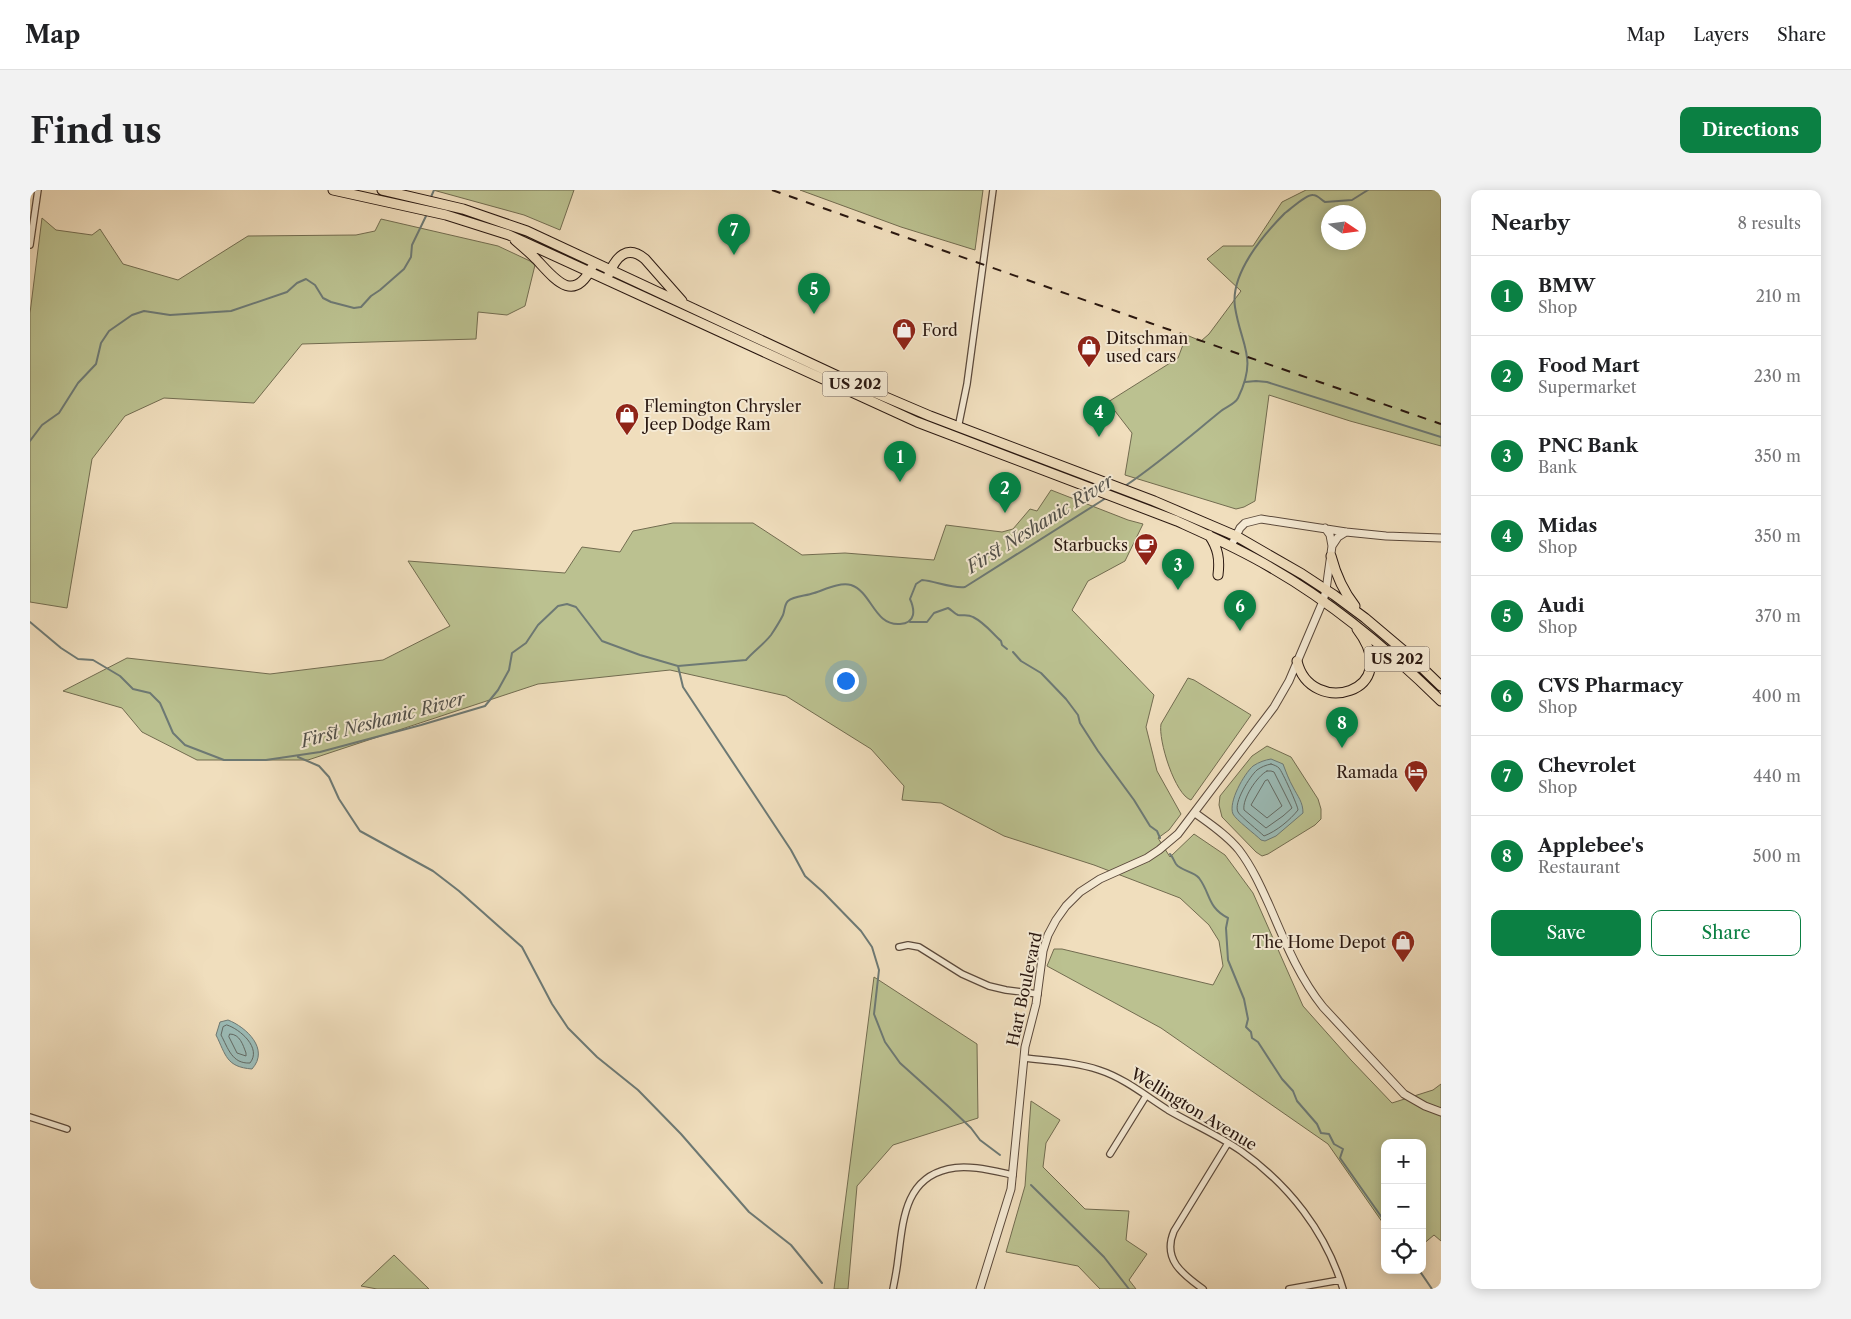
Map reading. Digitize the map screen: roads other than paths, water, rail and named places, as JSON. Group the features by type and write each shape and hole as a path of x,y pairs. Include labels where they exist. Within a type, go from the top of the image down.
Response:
{"highway":[{"name":"US 202","path":"334,190 433,212 509,235 607,278 924,425 1209,535 1272,568 1323,601 1381,645 1441,701"},
{"name":"US 202","path":"382,190 435,202 506,222 547,239 855,384 958,428 1134,493 1236,536 1293,568 1365,618 1410,656 1441,686"},
{"path":"509,235 562,285 575,286 582,282 594,262"},
{"path":"607,278 622,254 639,254 686,305"},
{"path":"1209,535 1218,551 1218,575"},
{"path":"1332,556 1336,574 1347,596 1365,618"},
{"path":"1297,661 1302,677 1325,692 1343,694 1357,688 1370,671 1372,659 1364,639 1350,621"}],"street":[{"path":"30,245 38,190"},
{"path":"958,428 967,384 993,190"},
{"path":"1231,546 1245,523 1256,519 1346,532 1441,538"},
{"path":"1324,528 1330,535 1332,546"},
{"path":"1332,546 1338,537 1346,532"},
{"name":"Hart Boulevard","path":"980,1289 1010,1196 1024,1058 1038,994 1043,952 1048,934 1066,906 1092,884 1159,850 1178,834 1282,696 1323,601 1332,556 1332,546"},
{"path":"1195,813 1230,841 1246,860 1262,889 1294,961 1314,996 1323,1007 1404,1094 1420,1104 1441,1112"},
{"path":"899,947 908,945 919,947 962,974 989,986 1038,994"},
{"name":"Wellington Avenue","path":"1024,1058 1080,1065 1101,1070 1228,1143 1275,1179 1305,1212 1328,1250 1343,1289"},
{"path":"1110,1154 1146,1096"},
{"path":"30,1117 67,1129"},
{"path":"1203,1289 1179,1270 1170,1249 1170,1240 1228,1143"},
{"path":"894,1289 902,1226 907,1205 923,1181 940,1172 959,1168 1013,1175"},
{"path":"1288,1289 1340,1280"}],"water":[{"path":"1271,759 1283,764 1301,803 1303,813 1276,836 1265,841 1261,840 1238,820 1233,814 1232,809 1241,782 1249,770 1258,763"},
{"path":"228,1020 242,1028 254,1040 258,1054 257,1061 252,1069 243,1068 232,1063 222,1048 216,1035 220,1022"}],"waterway":[{"path":"431,197 434,190"},
{"name":"First Neshanic River","path":"1125,486 1238,398 1247,372 1247,361 1235,307 1235,294 1243,269 1267,232 1285,213 1310,195 1316,196 1325,202 1352,200 1368,190"},
{"path":"30,441 42,425 59,413 78,383 96,364 101,343 109,331 132,315 144,311 170,315 231,311 287,292 297,283 306,279 315,285 323,298 354,308 361,307 371,296 404,269 411,257 412,245 427,214"},
{"path":"1245,382 1267,382 1441,437"},
{"name":"First Neshanic River","path":"30,622 61,648 78,659 93,660 120,676 133,689 150,693 160,703 173,733 185,745 224,760 266,760 320,752 485,706 498,690 509,670 512,653 526,643 538,625 558,606 567,604 576,607 602,641 678,666 746,660 771,635 783,615 786,604 791,599 837,585 851,585 864,594 884,620 891,623 905,623 912,619 913,607 910,599 916,584 922,580 955,587 965,587 1106,498"},
{"path":"910,622 927,622 934,613 948,608 958,615 977,619 1007,649"},
{"path":"1013,652 1021,661 1041,673 1066,699 1078,715 1080,723 1098,751 1134,800 1150,826 1157,831 1160,838"},
{"path":"678,666 683,687 791,850 805,876 861,931 872,947 879,970 874,1014 885,1042 900,1063 971,1128 980,1140 1000,1155"},
{"path":"298,757 319,766 329,777 339,799 360,831 433,871 459,891 522,947 552,1004 568,1028 597,1057 638,1090 681,1134 749,1212 791,1245 822,1283"},
{"path":"1170,854 1178,866 1199,878 1213,905 1221,914 1228,918 1226,928 1228,960 1244,999 1248,1019 1246,1027 1251,1032 1252,1038 1258,1042 1282,1079 1293,1091 1297,1101 1317,1124 1321,1133 1329,1134 1334,1144 1343,1149 1340,1158 1381,1216"},
{"path":"1031,1185 1104,1257 1129,1289"},
{"path":"1422,1274 1432,1289"}],"railway":[{"path":"772,190 1441,424"}],"place":[{"name":"Chevrolet","path":"734,255"},
{"name":"Audi","path":"814,314"},
{"name":"Ford","path":"904,351"},
{"name":"Ditschman used cars","path":"1089,368"},
{"name":"Flemington Chrysler Jeep Dodge Ram","path":"627,436"},
{"name":"Midas","path":"1099,437"},
{"name":"BMW","path":"900,482"},
{"name":"Food Mart","path":"1005,513"},
{"name":"Starbucks","path":"1146,566"},
{"name":"PNC Bank","path":"1178,590"},
{"name":"CVS Pharmacy","path":"1240,631"},
{"name":"Applebee's","path":"1342,748"},
{"name":"Ramada","path":"1416,793"},
{"name":"The Home Depot","path":"1403,963"}]}
